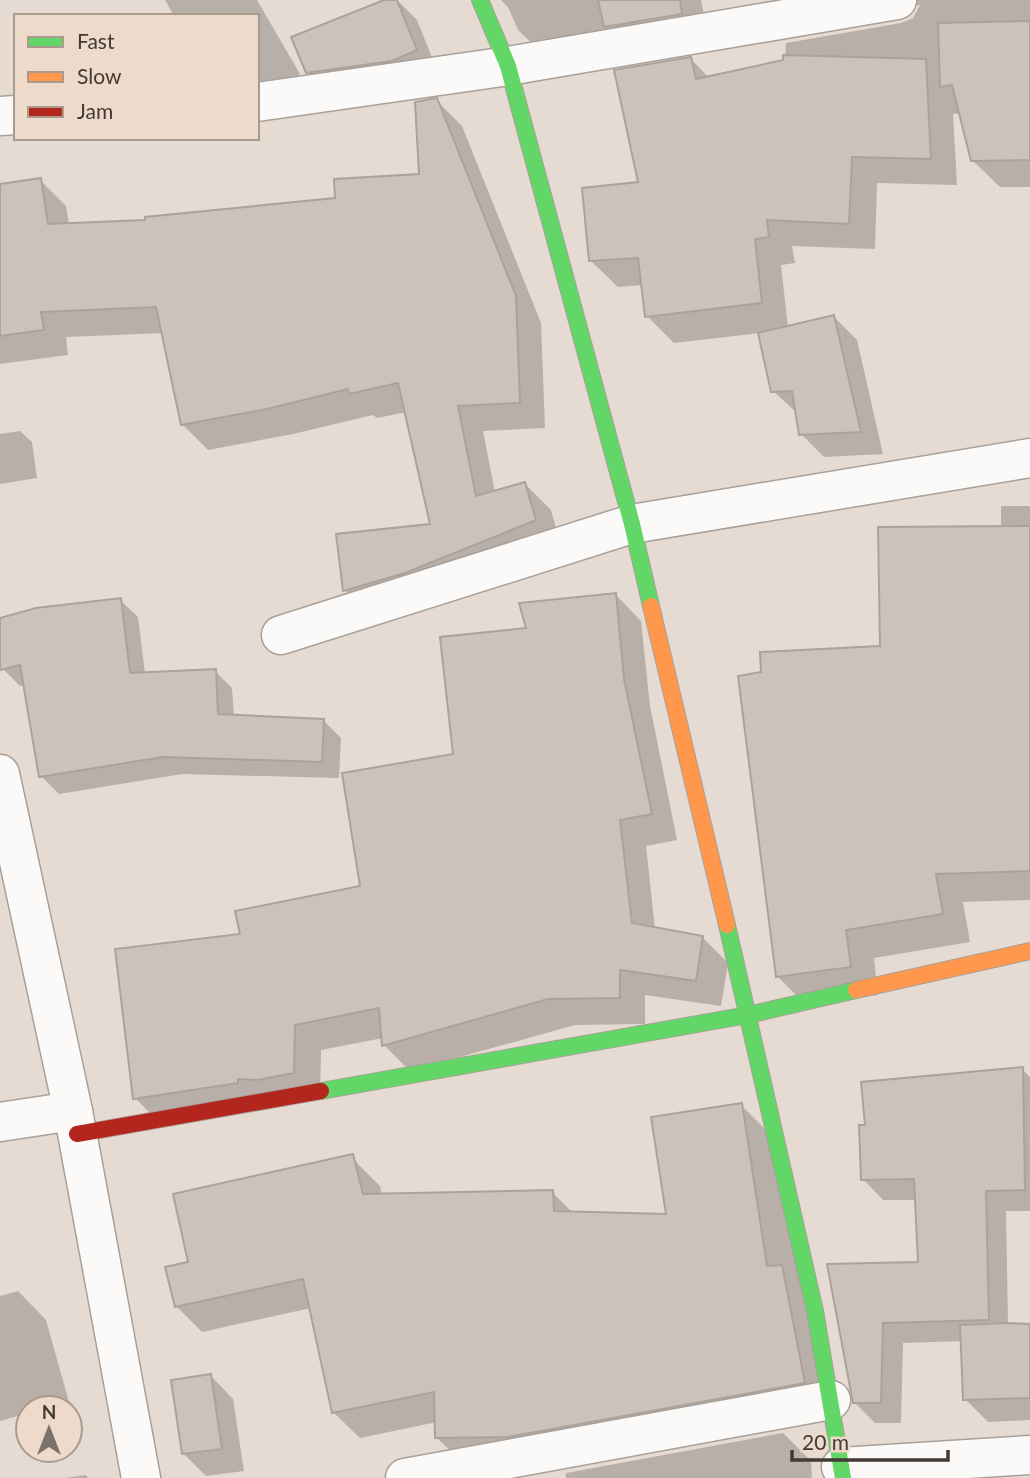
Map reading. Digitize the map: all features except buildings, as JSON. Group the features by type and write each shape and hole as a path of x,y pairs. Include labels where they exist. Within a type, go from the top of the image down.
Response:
{"street":[{"path":"480,0 508,66 632,524 815,1311 842,1473 1030,1455"},
{"path":"259,103 508,66 897,0"},
{"path":"281,635 632,524 1030,458"},
{"path":"0,774 75,1122 141,1478"},
{"path":"0,1122 75,1122 748,1015 1030,951"},
{"path":"405,1478 831,1400"}],"traffic: fast":[{"path":"480,0 508,66 632,524 651,606"},
{"path":"727,925 815,1311 843,1478"},
{"path":"321,1091 748,1015 856,990"}],"traffic: slow":[{"path":"651,606 727,925"},
{"path":"856,990 1030,951"}],"traffic: jam":[{"path":"77,1134 321,1091"}]}
